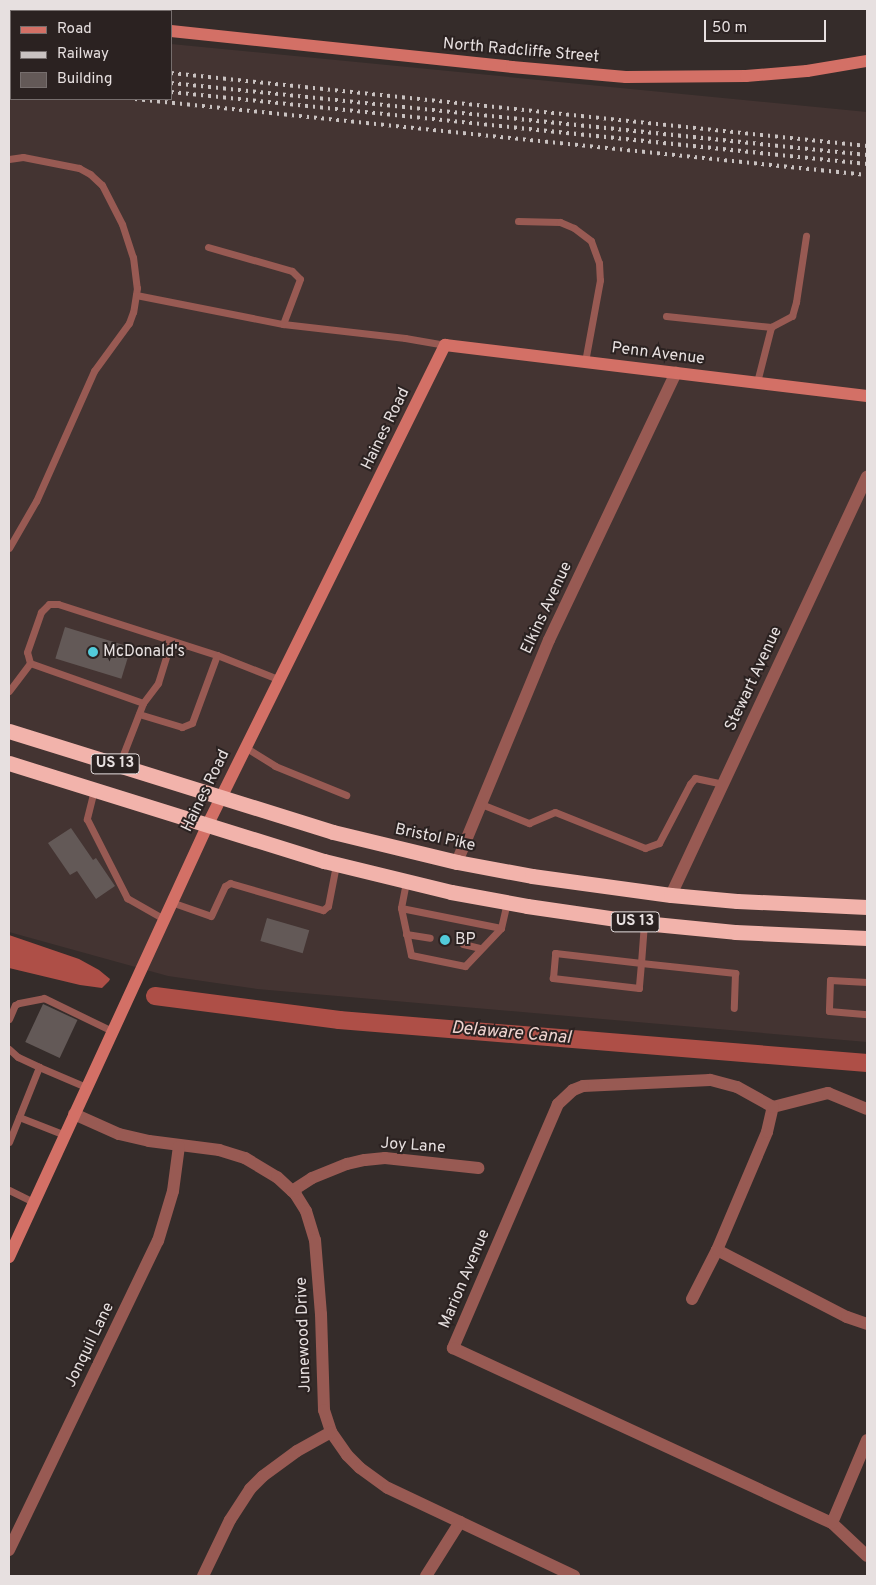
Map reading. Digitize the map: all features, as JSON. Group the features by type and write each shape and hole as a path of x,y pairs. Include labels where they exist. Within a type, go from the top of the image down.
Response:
{"highway":[{"name":"Bristol Pike","path":"9,731 332,832 457,862 550,879 671,895 737,901 867,907"},
{"name":"US 13","path":"9,763 207,826 336,864 406,882 507,903 644,923 735,932 867,938"}],"street":[{"name":"North Radcliffe Street","path":"172,31 512,67 626,77 746,76 807,70 867,61"},
{"name":"Penn Avenue","path":"445,346 867,396"},
{"name":"Haines Road","path":"9,1257 220,798 445,346"},
{"name":"Elkins Avenue","path":"457,862 549,640 676,372"},
{"name":"Stewart Avenue","path":"671,895 867,476"},
{"name":"Marion Avenue","path":"773,1107 737,1087 710,1080 583,1086 573,1090 558,1104 453,1348 832,1524 867,1556"},
{"path":"692,1299 717,1250 767,1132 773,1107 828,1093 867,1109"},
{"name":"Junewood Drive","path":"74,1114 118,1134 178,1146 219,1150 245,1158 278,1177 292,1191 306,1211 317,1257 324,1410 331,1432 346,1455 360,1468 388,1488 574,1576"},
{"name":"Jonquil Lane","path":"9,1550 158,1241 173,1191 178,1146"},
{"name":"Joy Lane","path":"292,1191 312,1178 347,1164 365,1160 384,1158 478,1168"},
{"path":"717,1250 847,1317 867,1324"},
{"path":"203,1576 230,1520 250,1489 297,1451 331,1432"},
{"path":"832,1524 867,1440"},
{"path":"426,1576 460,1522"}],"lane":[{"path":"9,159 23,157 79,168 102,184 122,224 133,257 137,278 136,295 129,323 94,371 36,501 9,548"},
{"path":"518,221 560,222 574,228 591,241 599,263 600,280 585,362"},
{"path":"666,316 771,327 792,316 796,302 806,236"},
{"path":"208,246 292,271 300,279 283,324"},
{"path":"136,295 283,324 405,338 445,346"},
{"path":"757,382 771,327"},
{"path":"30,664 27,652 41,612 49,604 58,604 216,655 278,679"},
{"path":"119,766 143,703 158,683 171,640"},
{"path":"139,714 182,727 192,723 216,655"},
{"path":"9,691 30,664"},
{"path":"30,664 143,703"},
{"path":"245,747 275,766 346,795"},
{"path":"481,804 529,823 555,812 645,848 658,843 690,784 696,778 723,784"},
{"path":"94,790 87,819 127,898 164,919"},
{"path":"171,902 211,916 225,886 230,883 324,910 328,906 336,864"},
{"path":"406,882 401,908 411,955 465,966 500,928 507,903"},
{"path":"401,908 500,928"},
{"path":"644,923 641,963 639,988 553,978 555,953 641,963 735,973 734,1008"},
{"path":"406,934 430,938"},
{"path":"463,944 481,948"},
{"path":"867,982 830,980 828,1011 867,1014"},
{"path":"9,1019 15,1006 20,1002 44,998 112,1031"},
{"path":"9,1049 18,1057 86,1087"},
{"path":"9,1142 40,1067"},
{"path":"19,1117 65,1135"},
{"path":"9,1190 34,1202"}],"shaded area":[{"path":"9,28 10,100 172,100 172,44 867,112 867,1042 257,989 168,976 9,932"},
{"path":"9,935 79,959 99,970 110,979 102,988 80,985 9,968"}],"building":[{"name":"McDonald's","path":"65,627 131,647 121,679 55,659"},
{"path":"71,828 93,860 96,858 115,886 96,899 77,871 70,875 48,843"},
{"path":"267,918 309,930 303,953 260,941"},
{"path":"43,1004 77,1020 60,1058 25,1042"}],"waterway":[{"name":"Delaware Canal","path":"155,996 339,1020 867,1063"}],"railway":[{"path":"172,73 867,146"},
{"path":"172,83 867,155"},
{"path":"172,92 867,164"},
{"path":"145,100 867,175"}],"place":[{"name":"McDonald's","path":"93,652"},
{"name":"BP","path":"445,940"}]}
